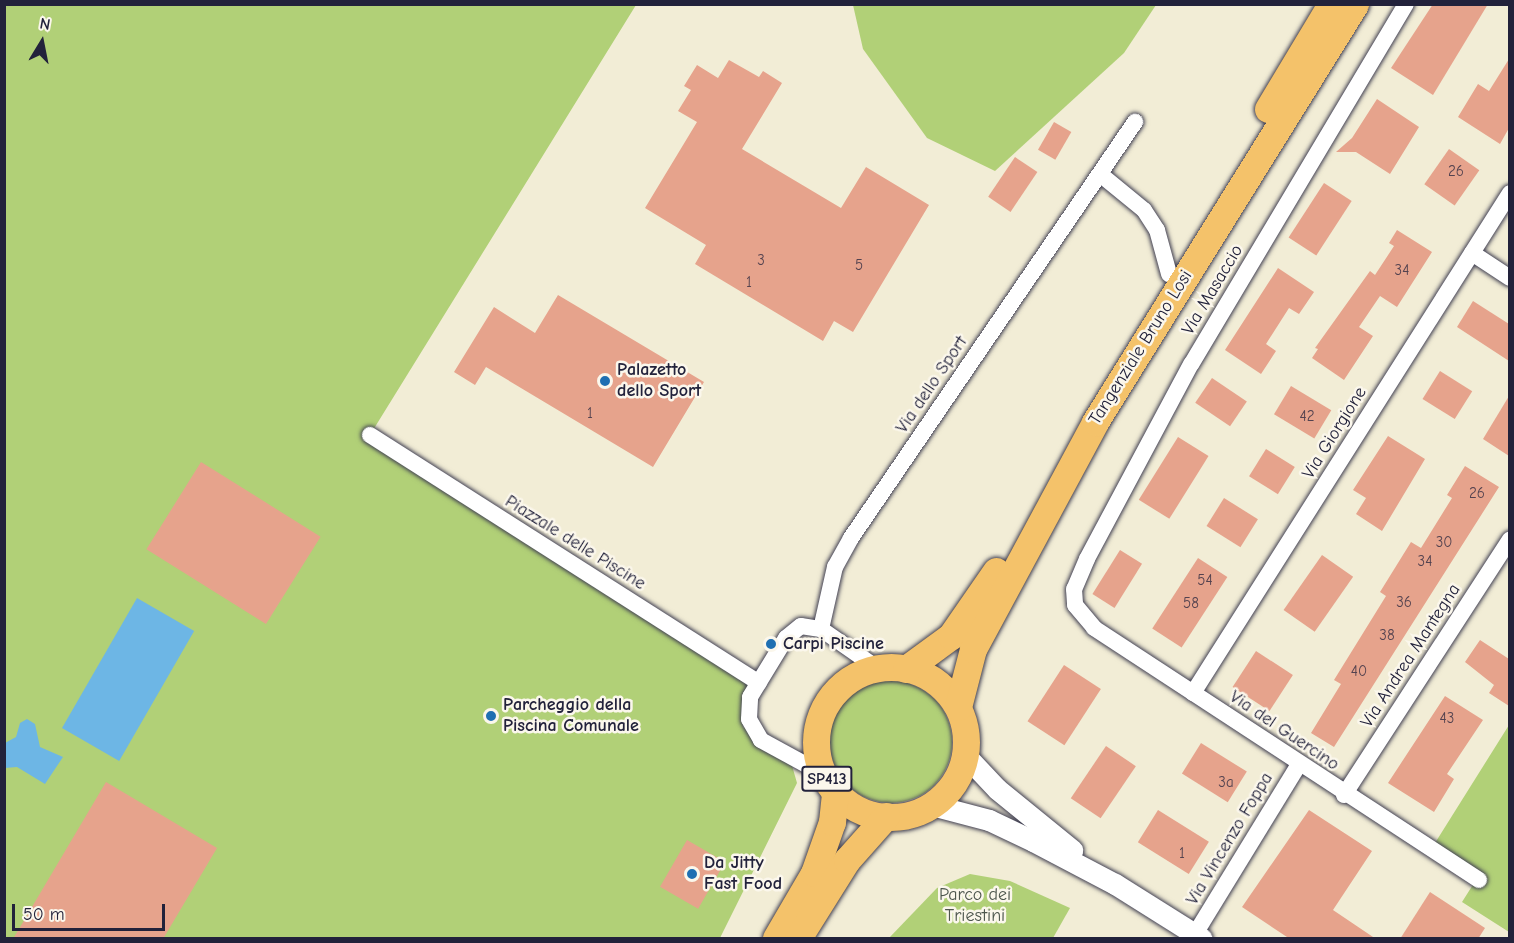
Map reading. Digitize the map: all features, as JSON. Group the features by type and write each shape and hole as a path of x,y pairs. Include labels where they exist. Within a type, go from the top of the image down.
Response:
{"main road":[{"name":"Tangenziale Bruno Losi","path":"906,669 951,636 976,604 1169,274 1331,4"},
{"name":"Tangenziale Bruno Losi","path":"958,707 973,649 1095,422 1355,4"},
{"name":"SP413","path":"877,668 906,669 942,686 958,707 966,732 966,756 958,778 924,810 886,816 852,806 829,783 817,732 823,709 837,690 855,676 877,668"},
{"path":"776,939 824,847 829,783"},
{"path":"798,939 847,860 886,816"}],"street":[{"name":"Via Masaccio","path":"1075,605 1074,589 1087,559 1191,364 1406,4"},
{"name":"Via dello Sport","path":"821,629 835,567 851,538 1135,122"},
{"path":"1100,174 1144,210 1157,230 1169,274"},
{"name":"Via Giorgione","path":"1192,693 1509,193"},
{"path":"1472,254 1509,278"},
{"name":"Piazzale delle Piscine","path":"370,435 759,683"},
{"name":"Via Andrea Mantegna","path":"1344,795 1509,539"},
{"name":"Via del Guercino","path":"1075,605 1094,628 1344,795 1479,880"},
{"path":"829,783 761,740 754,732 749,709 759,683 794,630 801,626 821,629 877,668"},
{"path":"966,756 1021,810 1115,884"},
{"name":"Via Vincenzo Foppa","path":"1198,936 1299,764"},
{"path":"932,804 989,820 1115,884 1198,936"}],"green space":[{"path":"853,4 1156,5 1124,53 995,171 927,138 863,49"},
{"path":"5,5 636,5 370,435 749,685 743,727 789,755 797,783 720,938 5,938"},
{"path":"891,681 914,686 925,691 934,699 942,708 947,719 952,742 947,765 942,776 934,785 925,793 914,798 891,803 868,798 857,793 848,785 840,776 835,765 830,742 835,719 840,708 848,699 857,691 868,686"},
{"path":"1509,725 1509,932 1462,902 1481,872 1435,843"},
{"name":"Parco dei Triestini","path":"970,874 1010,881 1070,908 1053,938 889,938 937,888"}],"water":[{"path":"137,598 194,631 119,761 62,728"},
{"path":"27,719 35,724 40,747 63,757 45,784 17,767 5,768 5,743 16,737 20,723"}],"building":[{"path":"1433,4 1488,4 1433,95 1391,68"},
{"path":"1509,59 1509,128 1500,144 1458,117 1478,84 1489,91"},
{"path":"729,60 759,77 763,71 782,83 742,149 841,208 866,167 929,205 853,332 834,321 823,341 695,264 706,245 645,208 697,122 678,111 691,90 684,86 697,65 718,78"},
{"path":"1377,99 1419,127 1390,174 1356,152 1336,152 1352,138"},
{"path":"1054,122 1071,132 1055,160 1038,150"},
{"path":"1449,149 1479,170 1455,205 1424,184"},
{"path":"1015,157 1037,172 1011,212 988,197"},
{"path":"1324,183 1352,201 1316,255 1289,238"},
{"path":"1397,230 1432,252 1397,307 1380,296 1359,327 1373,336 1344,380 1312,358 1318,349 1315,348 1370,271 1375,275 1394,246 1389,243"},
{"path":"1278,268 1314,292 1299,314 1289,308 1266,344 1276,351 1261,374 1225,350"},
{"name":"Palazetto dello Sport","path":"558,295 704,382 653,467 486,367 475,385 454,372 494,307 535,333"},
{"path":"1473,301 1509,324 1509,361 1457,327"},
{"path":"1440,371 1472,391 1455,419 1423,399"},
{"path":"1212,378 1247,401 1230,426 1195,403"},
{"path":"1291,386 1331,410 1314,438 1274,414"},
{"path":"1509,396 1509,456 1483,439"},
{"path":"1388,436 1425,459 1382,531 1356,514 1366,498 1353,490"},
{"path":"1178,437 1209,456 1169,519 1139,500"},
{"path":"1266,449 1295,467 1278,494 1249,476"},
{"path":"201,462 321,537 266,624 146,549"},
{"path":"1465,466 1499,487 1334,747 1311,733 1341,684 1334,680 1386,596 1380,592 1411,542 1421,548 1452,498 1447,495"},
{"path":"1224,498 1258,519 1240,547 1207,526"},
{"path":"1120,550 1142,564 1114,608 1092,594"},
{"path":"1322,555 1353,577 1315,632 1284,610"},
{"path":"1198,558 1227,577 1182,648 1152,628"},
{"path":"1480,640 1509,659 1509,706 1489,693 1494,685 1465,662"},
{"path":"1256,651 1293,675 1269,711 1233,687"},
{"path":"1064,665 1101,689 1064,745 1028,721"},
{"path":"1445,696 1483,720 1447,774 1454,779 1434,812 1388,783"},
{"path":"1201,743 1247,772 1228,802 1182,774"},
{"path":"1106,746 1136,766 1101,818 1071,798"},
{"path":"106,782 217,848 163,939 13,939"},
{"path":"1158,810 1209,842 1189,874 1138,842"},
{"path":"1309,810 1372,851 1333,910 1376,939 1290,939 1242,907"},
{"name":"Da Jitty Fast Food","path":"687,840 725,862 698,909 660,887"},
{"path":"1430,892 1485,928 1478,939 1400,939"}],"place":[{"name":"Palazetto dello Sport","path":"605,381"},
{"name":"Carpi Piscine","path":"771,644"},
{"name":"Parcheggio della Piscina Comunale","path":"491,716"},
{"name":"Da Jitty Fast Food","path":"692,874"}]}
